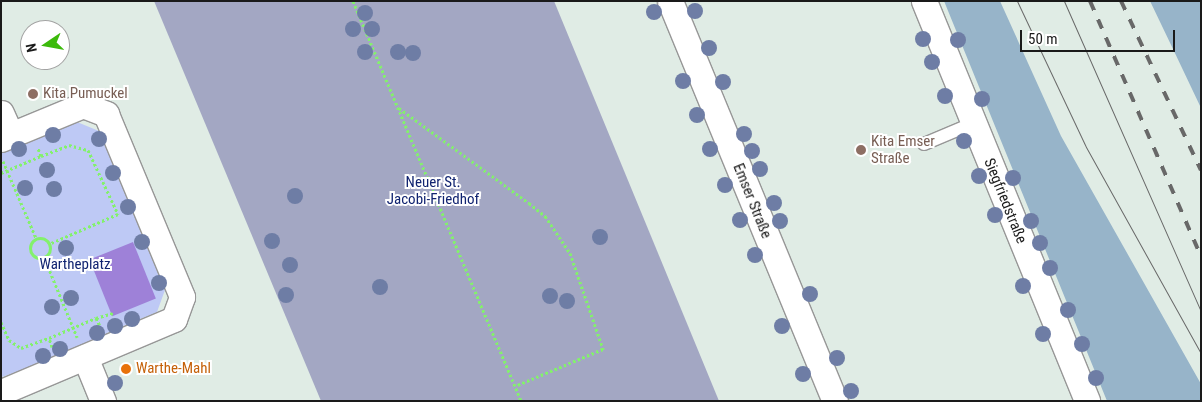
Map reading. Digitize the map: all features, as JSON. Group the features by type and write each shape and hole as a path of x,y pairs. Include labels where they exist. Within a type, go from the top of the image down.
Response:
{"street":[{"name":"Emser Straße","path":"670,1 834,401"},
{"name":"Siegfriedstraße","path":"924,1 1087,401"},
{"path":"1,392 174,320 182,297 106,114 83,105 4,135"},
{"path":"85,357 103,401"}],"lane":[{"path":"924,144 974,124"}],"path":[{"path":"354,1 521,401"},
{"path":"398,108 545,216 570,253 603,349 515,386"},
{"path":"4,135 8,171 36,238 31,252 44,257"},
{"path":"35,142 41,156"},
{"path":"1,173 69,145 88,150 118,214 49,244 44,257 85,357"},
{"path":"36,238 49,244"},
{"path":"1,322 9,340 21,348 113,313"},
{"path":"96,318 103,333"},
{"path":"49,338 55,353"}],"shaded area":[{"path":"944,1 1000,1 1061,136 1201,384 1201,401 1107,401"},
{"path":"1150,1 1201,1 1201,108 1173,49"},
{"path":"133,242 156,299 112,316 89,260"}],"green space":[{"name":"Neuer St. Jacobi-Friedhof","path":"154,1 554,1 719,401 321,401"},
{"name":"Wartheplatz","path":"77,122 99,131 165,290 157,312 107,333 109,339 2,377 1,147"}],"tram line":[{"path":"1017,1 1086,147 1201,354"},
{"path":"1064,1 1201,311"}],"railway":[{"path":"1090,1 1201,256"},
{"path":"1121,1 1201,170"}],"place":[{"name":"Kita Pumuckel","path":"33,94"},
{"name":"Kita Emser Straße","path":"861,150"},
{"name":"Warthe-Mahl","path":"126,369"}]}
